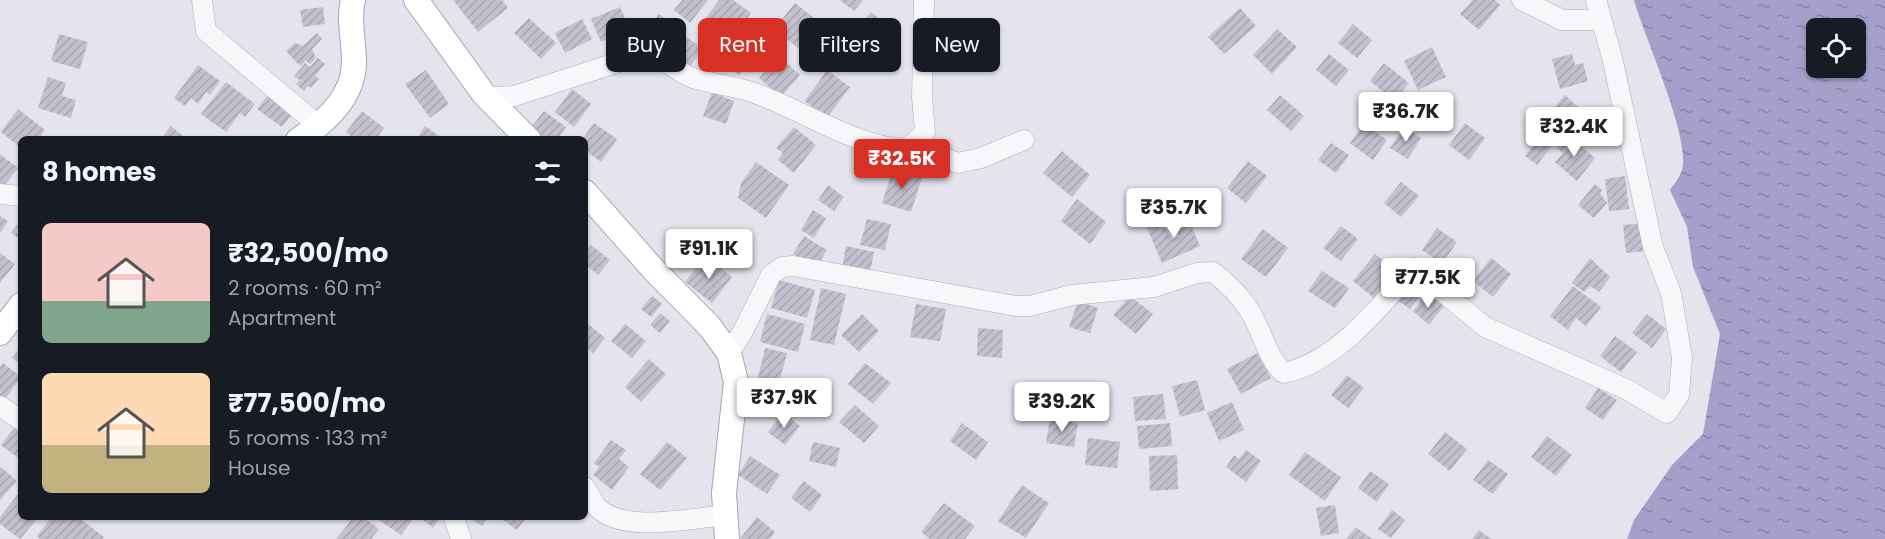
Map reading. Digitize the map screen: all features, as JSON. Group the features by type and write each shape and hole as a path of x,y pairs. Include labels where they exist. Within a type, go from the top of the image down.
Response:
{"main road":[{"path":"304,136 335,111 351,78 354,63 352,0"},
{"path":"416,0 487,97 525,136"},
{"path":"588,195 654,270 710,327 729,353 736,382 724,493 726,527"},
{"path":"0,333 18,309"}],"street":[{"path":"202,0 207,31 319,126"},
{"path":"487,97 514,96 650,52 684,74 759,94 879,147 906,150 926,132 922,97 924,0"},
{"path":"1522,0 1562,20 1601,20"},
{"path":"729,353 742,333 765,285 775,270 782,267 793,266 1016,306 1030,306 1072,295 1154,287 1197,273 1213,272 1233,287 1250,311 1275,364 1283,373 1298,371 1357,329 1414,268 1485,327 1626,389 1667,413 1679,395 1682,358 1671,293 1653,247 1612,57 1596,0"},
{"path":"911,145 958,163 981,158 1024,140"},
{"path":"0,194 18,196"},
{"path":"0,406 18,418"},
{"path":"588,492 597,507 619,521 726,527"},
{"path":"455,520 461,539"}],"water":[{"path":"1634,0 1885,0 1885,539 1627,539 1634,520 1672,465 1703,434 1720,334 1693,267 1687,227 1670,190 1682,170 1683,155 1680,135"}],"building":[{"path":"453,0 502,0 508,8 478,32"},
{"path":"682,0 708,0 690,23 674,10"},
{"path":"719,0 733,0 751,13 747,18 706,18"},
{"path":"840,0 863,0 854,11"},
{"path":"1473,0 1495,0 1500,5 1479,30 1460,14"},
{"path":"795,3 814,18 799,18 798,48 787,39 787,18 783,18"},
{"path":"323,7 325,24 303,27 300,10"},
{"path":"620,7 625,18 606,18 606,40 601,42 591,19"},
{"path":"1240,8 1256,26 1224,54 1208,37"},
{"path":"871,12 878,18 866,18"},
{"path":"529,18 556,43 541,59 514,33"},
{"path":"582,19 592,39 565,53 555,33"},
{"path":"1353,24 1372,40 1357,58 1338,43"},
{"path":"1277,29 1297,47 1272,74 1253,55"},
{"path":"317,33 322,39 312,49 316,58 310,64 306,60 300,66 286,51 295,43 303,46"},
{"path":"59,34 88,42 80,69 51,61"},
{"path":"686,37 698,45 698,56 687,70"},
{"path":"1432,47 1446,77 1418,90 1404,61"},
{"path":"1329,54 1349,70 1336,86 1316,70"},
{"path":"1572,54 1575,65 1583,63 1588,81 1560,89 1552,59"},
{"path":"318,58 325,64 315,76 319,79 311,88 308,86 304,91 296,84 300,80 294,76 305,63 310,67"},
{"path":"787,63 800,75 781,97 759,78 764,72 787,72"},
{"path":"1384,63 1409,83 1395,101 1370,81"},
{"path":"198,65 220,81 210,95 206,92 198,104 191,98 185,106 174,98"},
{"path":"426,70 449,104 430,118 405,84"},
{"path":"826,72 830,72 850,87 827,118 805,101"},
{"path":"48,77 66,83 62,96 76,100 71,118 38,108"},
{"path":"226,82 255,104 245,117 240,113 226,132 201,114"},
{"path":"572,89 591,104 574,127 555,112"},
{"path":"712,92 734,101 726,124 703,116"},
{"path":"268,95 293,113 282,127 257,109"},
{"path":"1280,95 1304,116 1291,131 1267,110"},
{"path":"1565,95 1591,119 1576,135 1566,126 1559,133 1544,119"},
{"path":"18,109 45,130 41,136 18,136 18,146 1,132"},
{"path":"362,111 384,128 378,136 351,136 346,132"},
{"path":"544,111 566,127 560,136 537,136 529,130"},
{"path":"594,123 617,139 601,162 588,152 588,136 585,136"},
{"path":"1465,123 1485,138 1469,160 1449,145"},
{"path":"1364,124 1387,140 1373,160 1350,143"},
{"path":"1533,124 1555,142 1537,165 1525,156 1534,145 1524,136"},
{"path":"171,126 183,136 163,136"},
{"path":"425,126 439,136 419,136"},
{"path":"794,127 816,145 794,173 778,160 783,153 776,148"},
{"path":"1404,127 1421,138 1408,159 1390,148"},
{"path":"1567,134 1595,158 1577,181 1555,162 1563,153 1556,147"},
{"path":"1331,143 1349,155 1336,173 1318,160"},
{"path":"1062,151 1090,175 1072,197 1043,173"},
{"path":"0,154 18,168 0,191"},
{"path":"1248,161 1267,176 1246,203 1227,188"},
{"path":"756,162 789,185 766,218 738,198 741,183"},
{"path":"893,169 922,178 911,212 882,203"},
{"path":"1625,176 1629,209 1609,211 1605,179"},
{"path":"1401,182 1419,196 1401,217 1384,203"},
{"path":"1595,184 1602,190 1600,193 1607,203 1594,218 1578,205"},
{"path":"828,185 844,197 834,211 818,200"},
{"path":"1077,199 1106,222 1090,244 1061,221"},
{"path":"813,210 826,218 814,238 801,230"},
{"path":"1186,214 1200,246 1162,263 1147,228 1162,221 1171,240 1179,236 1172,220"},
{"path":"0,216 8,221 0,233"},
{"path":"867,219 891,224 885,250 860,245"},
{"path":"1644,223 1647,251 1626,253 1623,225"},
{"path":"18,224 18,238 11,233"},
{"path":"1341,226 1358,239 1341,261 1323,248"},
{"path":"1437,228 1457,242 1442,264 1422,250"},
{"path":"1263,229 1288,248 1266,277 1241,259"},
{"path":"804,236 827,250 816,268 793,254"},
{"path":"591,245 610,260 598,275 588,267 588,249"},
{"path":"846,246 874,252 870,273 842,268"},
{"path":"0,253 15,264 0,283"},
{"path":"1375,254 1396,271 1374,298 1353,281"},
{"path":"706,256 732,277 712,303 685,282"},
{"path":"1491,258 1511,274 1493,297 1473,281"},
{"path":"1590,258 1610,277 1599,292 1590,286 1584,292 1572,283"},
{"path":"1322,271 1349,288 1335,308 1308,291"},
{"path":"1412,278 1426,288 1410,309 1396,299"},
{"path":"779,280 815,290 807,318 771,308"},
{"path":"1573,286 1601,307 1586,326 1576,318 1568,330 1550,316"},
{"path":"821,288 846,294 834,345 810,340"},
{"path":"1427,293 1444,306 1429,325 1413,311"},
{"path":"652,296 662,304 651,317 641,309"},
{"path":"1130,296 1153,314 1136,334 1113,315"},
{"path":"1078,301 1098,308 1090,333 1069,327"},
{"path":"916,304 946,309 940,341 910,337"},
{"path":"660,313 670,321 660,333 650,325"},
{"path":"767,314 805,324 798,352 760,342"},
{"path":"862,314 879,331 859,352 841,335"},
{"path":"1647,314 1666,329 1652,348 1632,333"},
{"path":"588,324 605,338 593,353 588,349"},
{"path":"625,324 646,341 632,358 611,341"},
{"path":"978,328 1003,330 1002,358 977,356"},
{"path":"1615,336 1637,352 1621,372 1600,356"},
{"path":"765,348 787,353 778,387 757,382"},
{"path":"18,351 18,362 12,358"},
{"path":"1257,353 1271,378 1241,394 1227,369"},
{"path":"649,359 666,374 641,402 625,387"},
{"path":"3,363 18,375 18,381 4,401 0,398 0,367"},
{"path":"865,363 891,383 873,404 848,384"},
{"path":"1347,375 1364,388 1348,408 1331,395"},
{"path":"1197,380 1205,410 1180,417 1172,386"},
{"path":"1598,388 1617,400 1603,420 1585,408"},
{"path":"1163,394 1166,419 1135,421 1133,397"},
{"path":"1232,402 1244,430 1219,441 1207,413"},
{"path":"855,405 879,426 864,443 839,422"},
{"path":"783,413 800,426 785,445 768,432"},
{"path":"1050,418 1078,423 1074,447 1046,443"},
{"path":"962,423 988,442 976,460 950,441"},
{"path":"1170,423 1172,446 1139,449 1137,426"},
{"path":"14,428 18,431 18,458 1,445"},
{"path":"1445,432 1467,449 1450,471 1428,454"},
{"path":"1547,436 1572,455 1556,476 1531,457"},
{"path":"1088,438 1120,442 1117,468 1085,465"},
{"path":"611,440 626,450 619,459 629,467 612,490 593,475 599,467 594,463"},
{"path":"667,442 687,458 660,490 640,474"},
{"path":"813,442 840,448 836,467 809,461"},
{"path":"1246,450 1261,461 1246,482 1226,467 1234,455 1239,459"},
{"path":"1305,452 1341,477 1325,501 1289,475"},
{"path":"1177,455 1178,489 1150,491 1149,456"},
{"path":"750,456 780,475 767,494 738,475"},
{"path":"1488,460 1508,474 1493,494 1473,480"},
{"path":"1,467 17,481 0,500 0,469"},
{"path":"1370,471 1389,484 1377,502 1358,488"},
{"path":"804,481 822,495 810,512 791,498"},
{"path":"1022,485 1049,503 1026,538 998,521"},
{"path":"18,494 18,520 36,520 20,539 0,524 0,517"},
{"path":"944,503 975,526 965,539 930,539 921,532"},
{"path":"1335,505 1339,533 1321,536 1316,508"},
{"path":"1392,510 1405,520 1391,538 1378,529"},
{"path":"757,517 775,532 770,539 740,539"},
{"path":"49,520 82,520 104,537 102,539 40,539 37,536"},
{"path":"351,520 367,520 379,529 371,539 336,539"},
{"path":"379,520 412,520 401,535"},
{"path":"423,520 439,520 433,528"},
{"path":"473,520 486,520 482,526"},
{"path":"503,520 524,520 517,530"},
{"path":"1356,527 1372,539 1346,539"},
{"path":"1479,530 1491,539 1472,539"}]}
